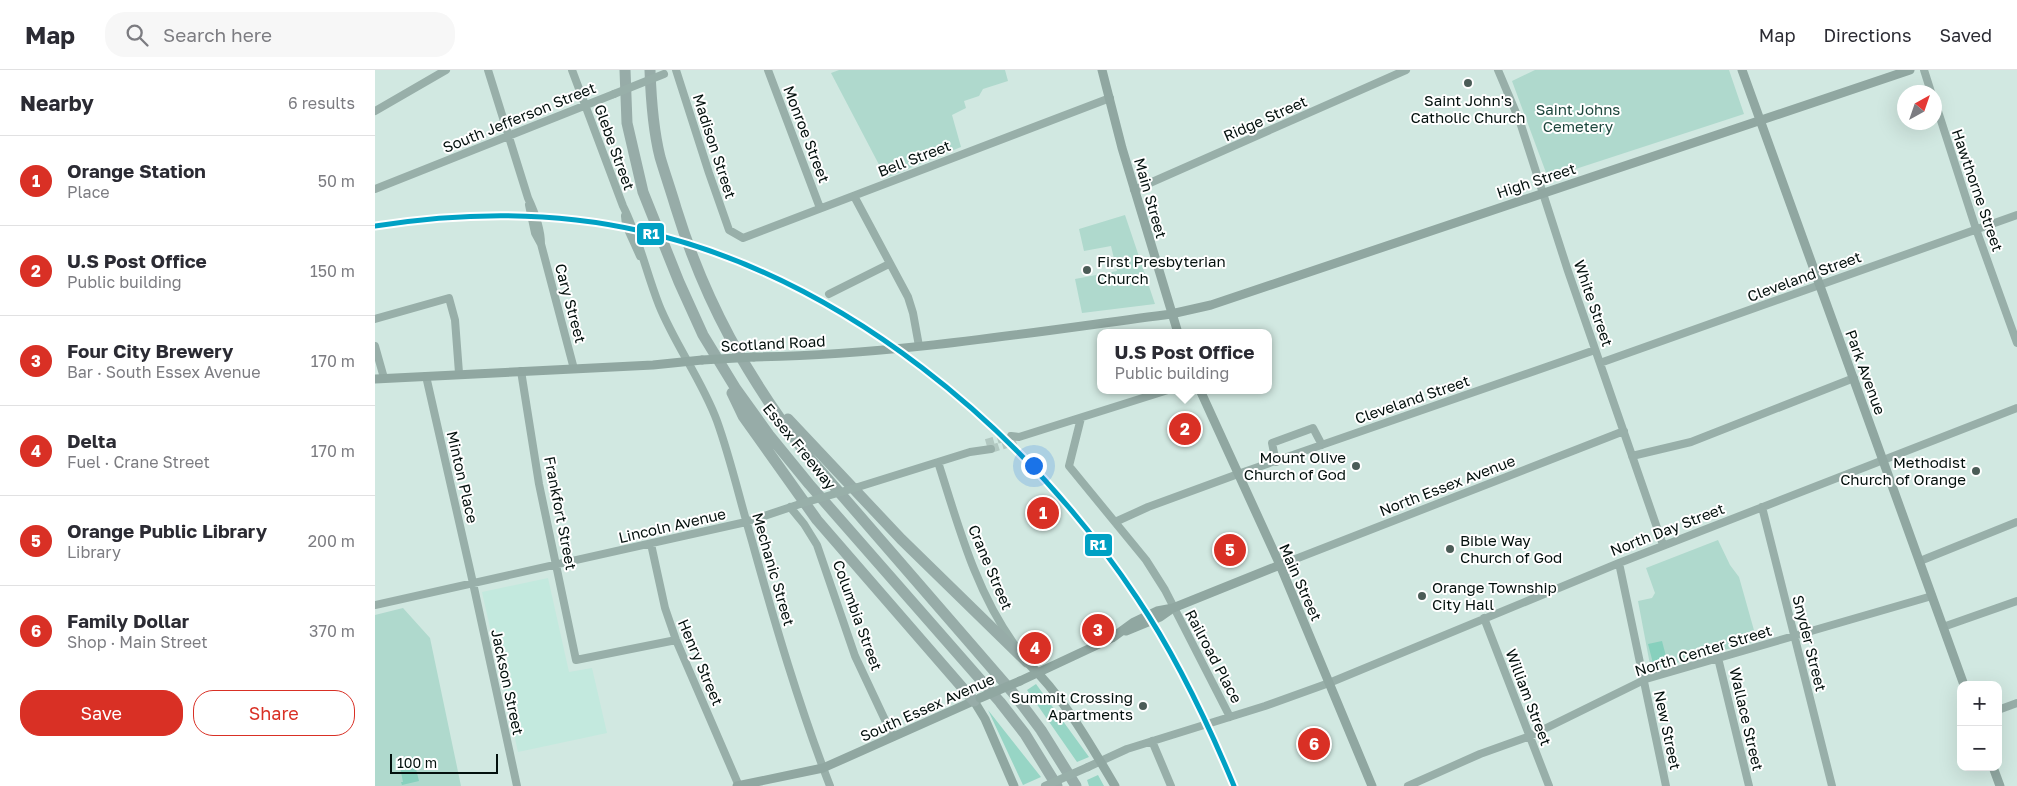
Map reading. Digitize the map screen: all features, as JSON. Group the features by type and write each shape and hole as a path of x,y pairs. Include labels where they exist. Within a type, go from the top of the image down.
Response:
{"highway":[{"name":"Essex Freeway","path":"625,70 627,122 643,192 679,282 703,335 737,390 769,435 809,484 1000,702 1025,734 1057,786"},
{"name":"Essex Freeway","path":"650,70 651,102 660,156 682,228 717,315 755,382 807,455 1014,694 1041,730 1076,786"},
{"path":"703,335 743,416 817,520 977,700"},
{"path":"755,382 825,460 901,539 1027,662"}],"main road":[{"name":"Main Street","path":"1103,70 1134,190 1177,329"},
{"name":"Park Avenue","path":"1742,70 1963,681"},
{"name":"High Street","path":"1171,314 1211,304 1910,70"},
{"name":"Scotland Road","path":"379,378 573,369 755,357 809,356 919,346 1171,314"},
{"name":"Main Street","path":"1202,394 1280,565 1372,786"},
{"name":"South Essex Avenue","path":"739,786 823,768 1039,673 1121,633 1133,622 1157,611 1173,608 1280,565"},
{"name":"Crane Street","path":"1027,662 1039,673 1089,741 1115,786"},
{"path":"977,700 1014,786"},
{"path":"1994,771 2000,786"}],"street":[{"path":"375,111 446,70"},
{"name":"Cary Street","path":"488,70 528,198 531,219 541,244 573,369"},
{"name":"Glebe Street","path":"572,70 635,233 644,264 668,326 687,362"},
{"name":"South Jefferson Street","path":"375,189 675,70"},
{"name":"Madison Street","path":"675,70 729,230"},
{"name":"Monroe Street","path":"768,70 820,208"},
{"name":"Ridge Street","path":"1134,190 1392,73 1406,70"},
{"name":"White Street","path":"1498,70 1520,122 1595,350 1663,545"},
{"path":"1924,70 1929,85"},
{"name":"Bell Street","path":"729,230 743,238 1110,98"},
{"name":"Hawthorne Street","path":"1942,124 1976,229 2017,343"},
{"path":"853,196 908,297 919,346"},
{"name":"Cleveland Street","path":"1600,363 2017,215"},
{"path":"829,294 889,264"},
{"path":"375,319 449,298 455,320 459,374"},
{"path":"375,346 379,378"},
{"name":"Cleveland Street","path":"1115,522 1148,507 1238,474 1595,350"},
{"name":"Mechanic Street","path":"687,362 717,421 791,678 830,786"},
{"name":"Frankfort Street","path":"521,371 539,484 576,660 677,640"},
{"name":"Minton Place","path":"426,376 473,583"},
{"path":"1633,456 1691,442 1854,378"},
{"path":"1015,438 1156,394"},
{"name":"North Day Street","path":"1045,786 1100,761 1153,741 1329,683 1663,545 2017,408"},
{"name":"Railroad Place","path":"1081,418 1069,466 1146,560 1165,590 1230,717"},
{"path":"1276,462 1272,443 1313,428 1323,445"},
{"name":"North Essex Avenue","path":"1280,565 1624,431"},
{"name":"Lincoln Avenue","path":"375,605 746,522 988,446"},
{"name":"Crane Street","path":"938,462 967,554 978,580 1002,626 1027,662"},
{"name":"Columbia Street","path":"790,507 804,524 817,545 855,656 893,737"},
{"name":"Snyder Street","path":"1761,507 1832,786"},
{"path":"1919,560 2017,522"},
{"name":"Henry Street","path":"651,544 665,608 739,786"},
{"name":"New Street","path":"1619,563 1666,786"},
{"name":"Jackson Street","path":"473,583 517,786"},
{"name":"North Center Street","path":"1408,786 1480,754 1530,736 1644,680 1932,596"},
{"path":"1943,627 2017,600"},
{"name":"William Street","path":"1484,618 1549,786"},
{"name":"Wallace Street","path":"1718,658 1749,786"},
{"path":"2002,709 2017,703"},
{"path":"1153,741 1171,786"}],"shaded area":[{"path":"548,578 569,672 592,668 607,733 518,752 482,592"},
{"path":"1662,641 1668,664 1654,667 1648,644"},
{"path":"1036,684 1089,757 1077,762 1027,690"},
{"path":"988,710 1041,777 1023,785"},
{"path":"413,757 419,781 402,785 399,762 396,760"},
{"path":"1098,775 1104,786 1089,786 1087,780"}],"green space":[{"path":"839,70 1005,70 1008,81 983,89 979,96 964,101 966,108 952,115 961,147 886,178 831,73"},
{"name":"Saint Johns Cemetery","path":"1535,70 1729,70 1744,114 1548,178 1512,81"},
{"path":"1125,215 1155,304 1082,313 1075,279 1117,271 1111,246 1084,251 1079,229"},
{"path":"1718,540 1730,565 1739,577 1757,641 1651,670 1638,601 1652,598 1655,593 1646,568"},
{"path":"403,608 430,638 461,786 375,786 375,615"}],"tunnel":[{"path":"986,443 1011,436"},
{"path":"991,449 1016,441"}],"transit line":[{"name":"R1","path":"375,226 408,221 475,216 542,217 608,224 641,231 716,253 788,284 857,323 922,368 984,419 1040,475 1092,535 1137,598 1165,643 1202,713 1234,786"}],"place":[{"name":"Saint John's Catholic Church","path":"1468,83"},
{"name":"First Presbyterian Church","path":"1087,270"},
{"name":"U.S Post Office","path":"1185,429"},
{"name":"Mount Olive Church of God","path":"1356,466"},
{"name":"Methodist Church of Orange","path":"1976,471"},
{"name":"Orange Station","path":"1043,513"},
{"name":"Bible Way Church of God","path":"1450,549"},
{"name":"Orange Public Library","path":"1230,550"},
{"name":"Orange Township City Hall","path":"1422,596"},
{"name":"Four City Brewery","path":"1098,630"},
{"name":"Delta","path":"1035,648"},
{"name":"Summit Crossing Apartments","path":"1143,706"},
{"name":"Family Dollar","path":"1314,744"}]}
